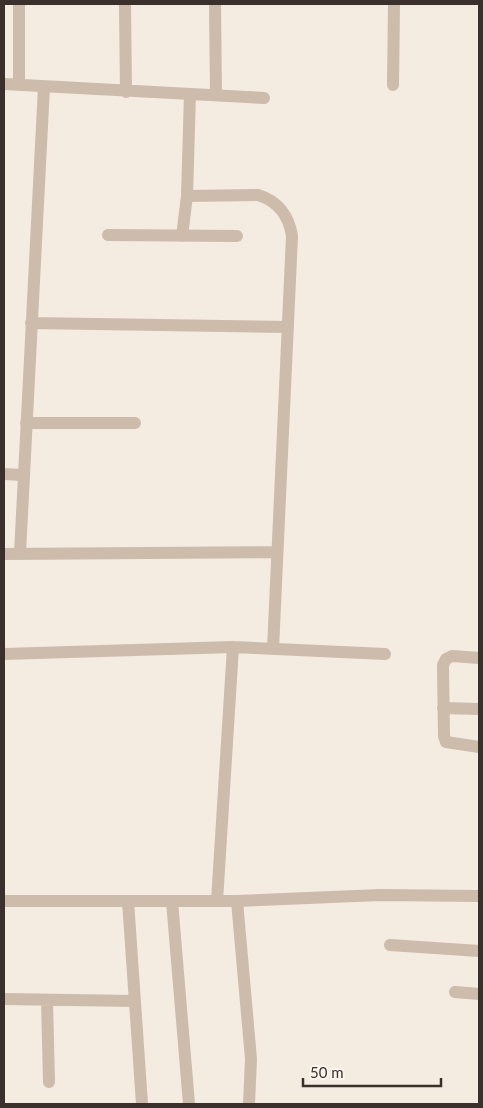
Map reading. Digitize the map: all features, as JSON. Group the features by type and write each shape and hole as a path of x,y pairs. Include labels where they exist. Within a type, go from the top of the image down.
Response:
{"street":[{"path":"19,85 20,4"},
{"path":"125,4 126,92"},
{"path":"215,4 216,96"},
{"path":"393,85 394,4"},
{"path":"4,84 264,98"},
{"path":"20,553 44,86"},
{"path":"182,236 187,196 190,94"},
{"path":"187,196 258,195 268,198 285,214 292,236 273,648"},
{"path":"108,235 237,236"},
{"path":"32,323 288,327"},
{"path":"26,423 135,423"},
{"path":"4,474 23,476"},
{"path":"4,554 277,552"},
{"path":"217,901 233,647"},
{"path":"4,654 233,647 385,654"},
{"path":"479,658 452,656 446,659 443,665 444,736 446,742 479,747"},
{"path":"443,708 479,709"},
{"path":"4,900 217,901 380,895 479,896"},
{"path":"246,900 251,1059 249,1104"},
{"path":"128,901 142,1104"},
{"path":"172,901 189,1104"},
{"path":"390,945 479,951"},
{"path":"455,992 479,994"},
{"path":"4,999 135,1001"},
{"path":"47,1000 50,1082"}]}
